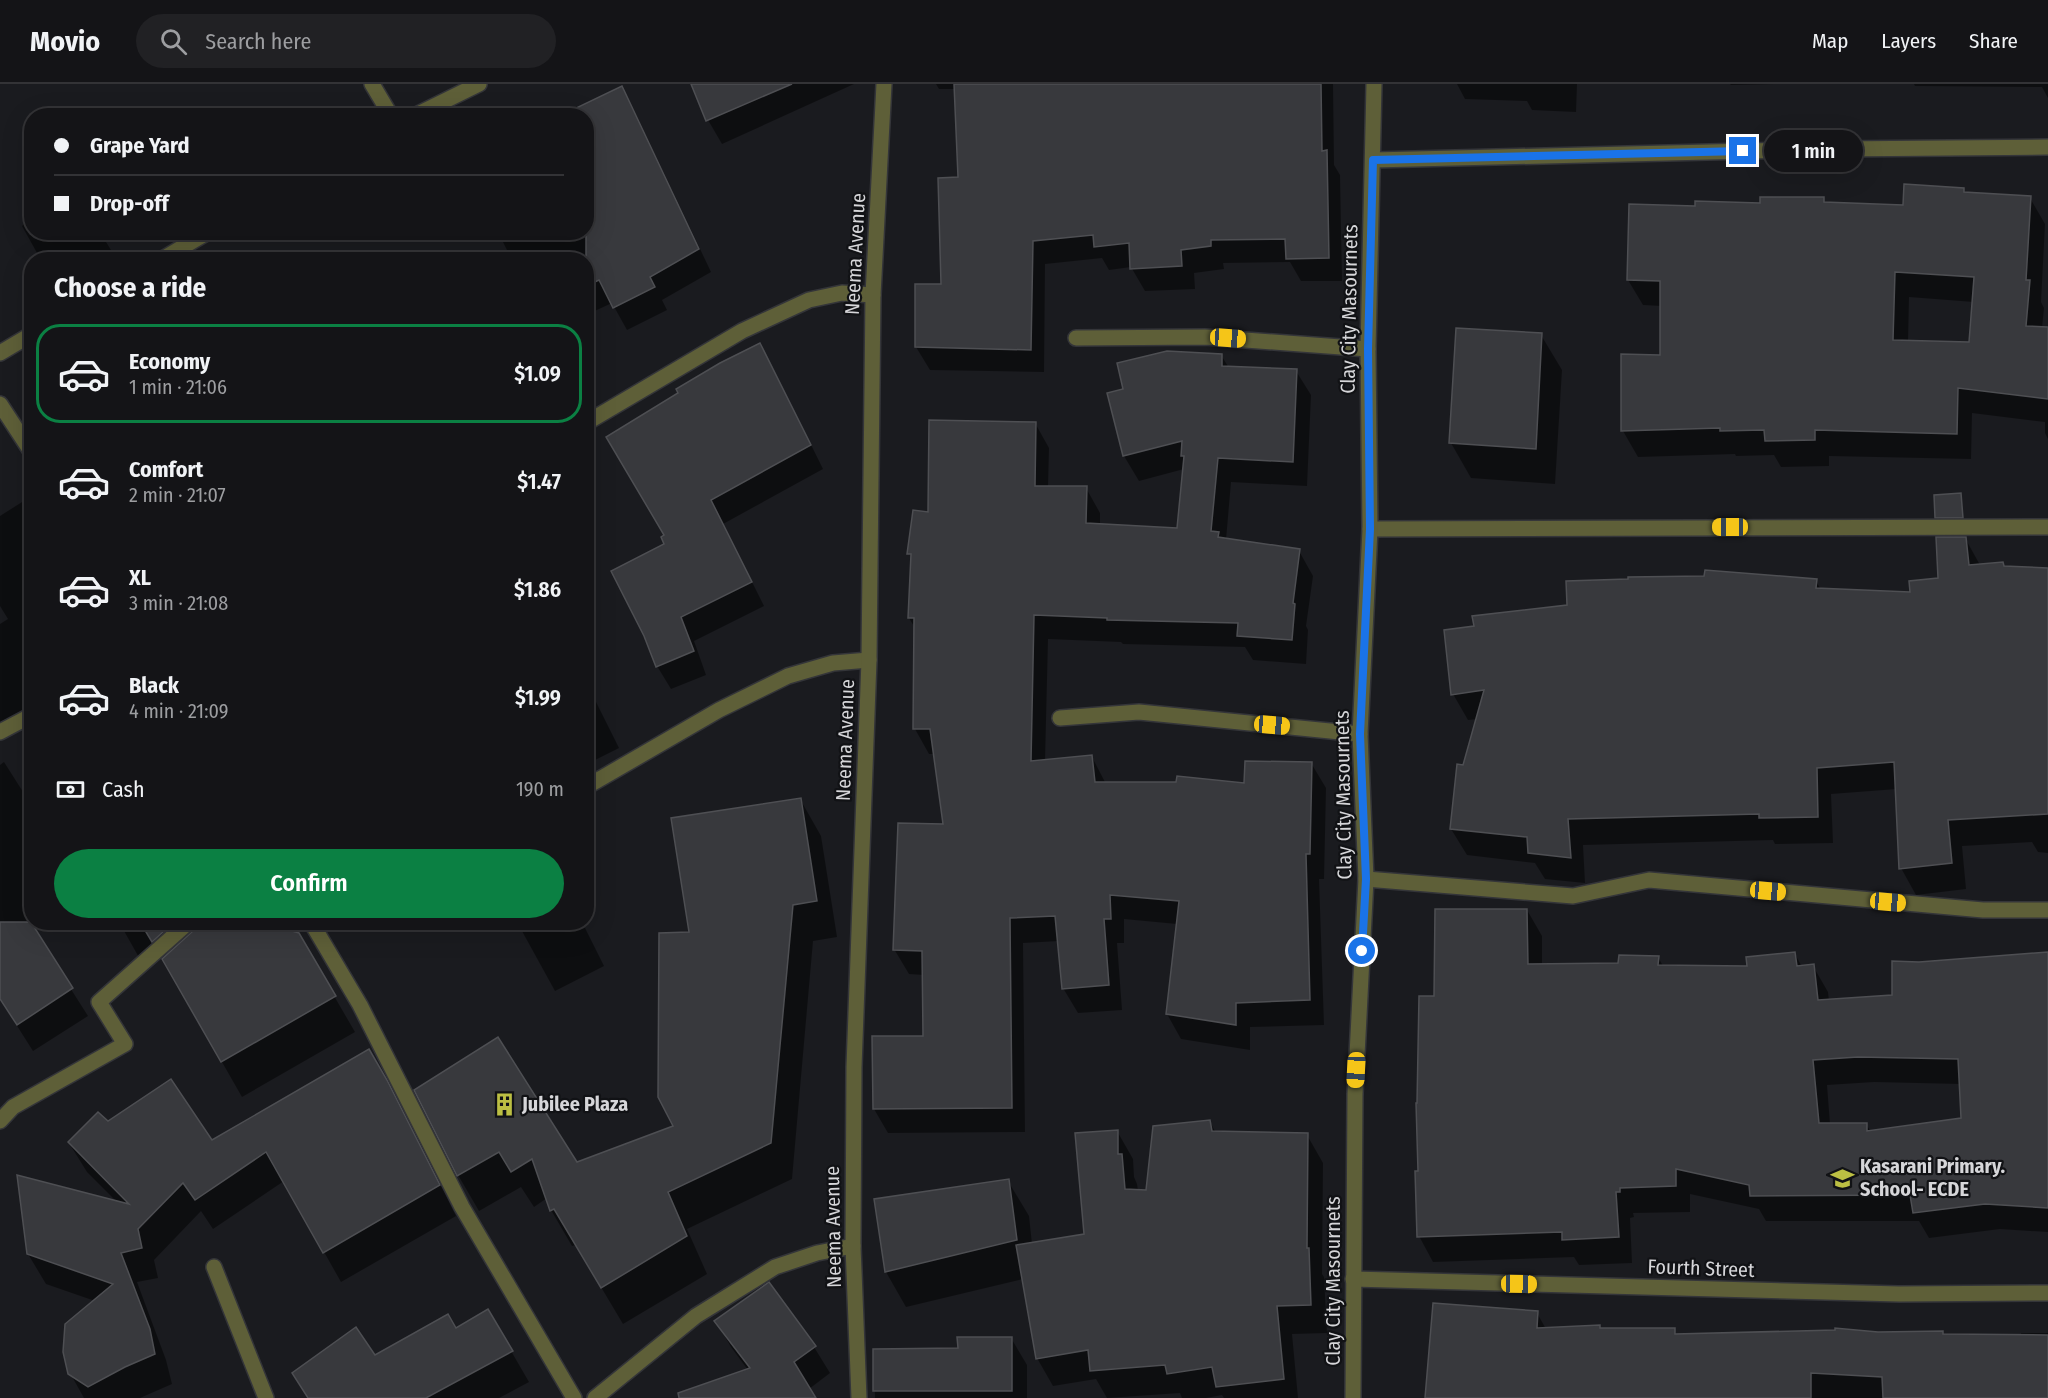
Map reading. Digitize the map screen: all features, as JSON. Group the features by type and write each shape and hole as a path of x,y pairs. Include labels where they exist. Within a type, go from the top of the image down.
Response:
{"street":[{"path":"372,84 387,108"},
{"path":"430,108 478,84"},
{"name":"Neema Avenue","path":"859,1398 853,1246 854,1067 869,660 873,295 884,84"},
{"name":"Clay City Masournets","path":"1353,1398 1355,1094 1366,879 1360,734 1370,529 1368,349 1374,84"},
{"path":"1373,160 1836,149 2048,147"},
{"path":"174,252 195,240"},
{"path":"594,418 742,331 809,300 842,293 873,295"},
{"path":"1076,338 1205,336 1368,349"},
{"path":"0,353 24,339"},
{"path":"0,404 24,441"},
{"path":"1370,529 2048,527"},
{"path":"594,782 719,710 788,676 833,663 869,660"},
{"path":"1060,718 1139,712 1360,734"},
{"path":"0,732 24,719"},
{"path":"1366,879 1573,896 1649,880 1983,910 2048,910"},
{"path":"0,1121 13,1107 125,1044 99,1002 180,930"},
{"path":"315,930 360,1005 462,1207 574,1398"},
{"path":"595,1398 696,1316 775,1267 817,1253 853,1246"},
{"path":"214,1267 266,1398"},
{"name":"Fourth Street","path":"1353,1279 1899,1294 2048,1293"}],"building":[{"path":"691,84 792,84 706,121"},
{"path":"954,84 1321,84 1322,151 1327,150 1329,258 1286,259 1285,239 1211,240 1211,246 1181,250 1182,266 1130,269 1129,243 1094,247 1093,235 1033,241 1031,350 915,347 915,284 941,284 938,178 958,177"},
{"path":"622,86 699,249 650,277 655,287 613,308 599,280 594,282 594,252 586,252 586,240 594,240 594,108 576,108"},
{"path":"1904,184 1964,188 1964,192 2031,196 2026,280 2030,280 2026,326 2048,327 2048,399 1958,388 1957,434 1815,430 1815,440 1765,441 1764,430 1720,431 1720,428 1621,431 1621,354 1660,355 1660,281 1627,280 1629,204 1695,206 1695,201 1760,203 1760,197 1824,197 1824,202 1903,205","holes":["1895,272 1974,277 1969,342 1893,340"]},
{"path":"1456,328 1542,333 1536,449 1449,443"},
{"path":"760,343 811,445 711,500 752,582 681,617 694,651 656,667 644,636 611,571 664,544 661,537 664,535 606,437 678,393 676,389"},
{"path":"1167,351 1222,354 1222,366 1297,369 1293,462 1218,458 1211,531 1219,532 1218,537 1300,549 1293,603 1295,604 1292,640 1237,636 1238,623 1107,620 1107,618 1034,615 1031,761 1092,755 1095,782 1176,782 1177,776 1244,783 1245,761 1312,762 1310,854 1306,854 1310,1000 1236,1003 1236,1025 1166,1014 1179,901 1110,895 1111,919 1104,919 1109,985 1062,989 1055,916 1010,918 1012,1108 873,1109 872,1036 923,1036 922,951 893,950 898,823 943,824 930,729 913,729 914,618 908,618 911,554 907,554 913,510 928,512 929,420 1036,422 1035,486 1087,486 1086,523 1177,528 1184,456 1181,456 1182,441 1123,456 1107,393 1123,389 1117,363"},
{"path":"1961,493 1963,518 1935,518 1934,495"},
{"path":"1936,537 1966,537 1969,565 2003,562 2004,566 2048,568 2048,814 1948,820 1952,863 1899,869 1894,762 1817,768 1818,817 1759,818 1759,814 1568,819 1571,858 1528,853 1527,837 1450,829 1457,764 1463,765 1484,690 1451,695 1444,630 1474,626 1472,616 1567,605 1566,581 1704,576 1705,570 1817,579 1816,588 1910,592 1909,581 1938,578"},
{"path":"801,798 817,901 793,905 771,1143 668,1192 687,1236 601,1288 554,1209 550,1211 532,1159 511,1172 499,1152 457,1176 414,1090 498,1037 577,1162 673,1126 658,1097 659,933 689,932 671,818"},
{"path":"1435,909 1527,909 1528,964 1618,963 1619,955 1659,956 1658,965 1747,966 1746,957 1795,952 1797,966 1814,964 1818,1000 1892,995 1892,961 1919,962 2048,952 2048,1208 1985,1204 1913,1213 1910,1195 1750,1196 1749,1185 1676,1169 1676,1186 1620,1188 1620,1192 1616,1192 1619,1237 1562,1240 1562,1232 1417,1237 1415,1171 1418,1171 1416,1103 1419,996 1434,996","holes":["1858,1057 1958,1059 1961,1118 1867,1131 1867,1123 1819,1123 1813,1060"]},
{"path":"0,922 24,922 24,930 36,930 73,988 17,1025 0,999"},
{"path":"145,930 165,930 152,942"},
{"path":"194,930 289,930 299,933 336,996 221,1062 162,959"},
{"path":"369,1049 440,1185 323,1253 266,1152 195,1200 183,1183 138,1229 142,1248 121,1253 150,1329 155,1354 88,1387 68,1374 63,1352 65,1324 113,1284 27,1254 17,1175 129,1204 68,1142 98,1112 108,1121 171,1079 212,1140"},
{"path":"1210,1120 1212,1131 1308,1133 1307,1248 1309,1248 1311,1305 1277,1306 1284,1379 1216,1387 1212,1367 1167,1374 1165,1365 1090,1371 1088,1350 1036,1359 1016,1245 1084,1234 1075,1133 1118,1130 1118,1154 1122,1154 1125,1189 1146,1190 1153,1126"},
{"path":"1009,1179 1017,1240 885,1272 874,1199"},
{"path":"769,1282 816,1346 794,1362 816,1398 679,1398 678,1393 750,1368 714,1321"},
{"path":"1433,1303 1538,1311 1537,1328 1600,1325 1600,1328 1675,1328 1675,1334 1835,1330 1835,1328 1878,1332 1943,1331 1943,1334 2048,1335 2048,1398 1883,1398 1882,1377 1811,1373 1811,1398 1425,1398"},
{"path":"488,1309 513,1351 426,1398 308,1398 292,1373 356,1327 375,1355 448,1314 456,1328"},
{"path":"957,1337 1012,1337 1012,1391 873,1391 873,1349 958,1348"}],"place":[{"name":"Jubilee Plaza","path":"504,1104"},
{"name":"Kasarani Primary. School- ECDE","path":"1842,1178"}],"route":[{"path":"1362,951 1366,879 1360,734 1370,529 1368,349 1373,160 1743,151"}]}
